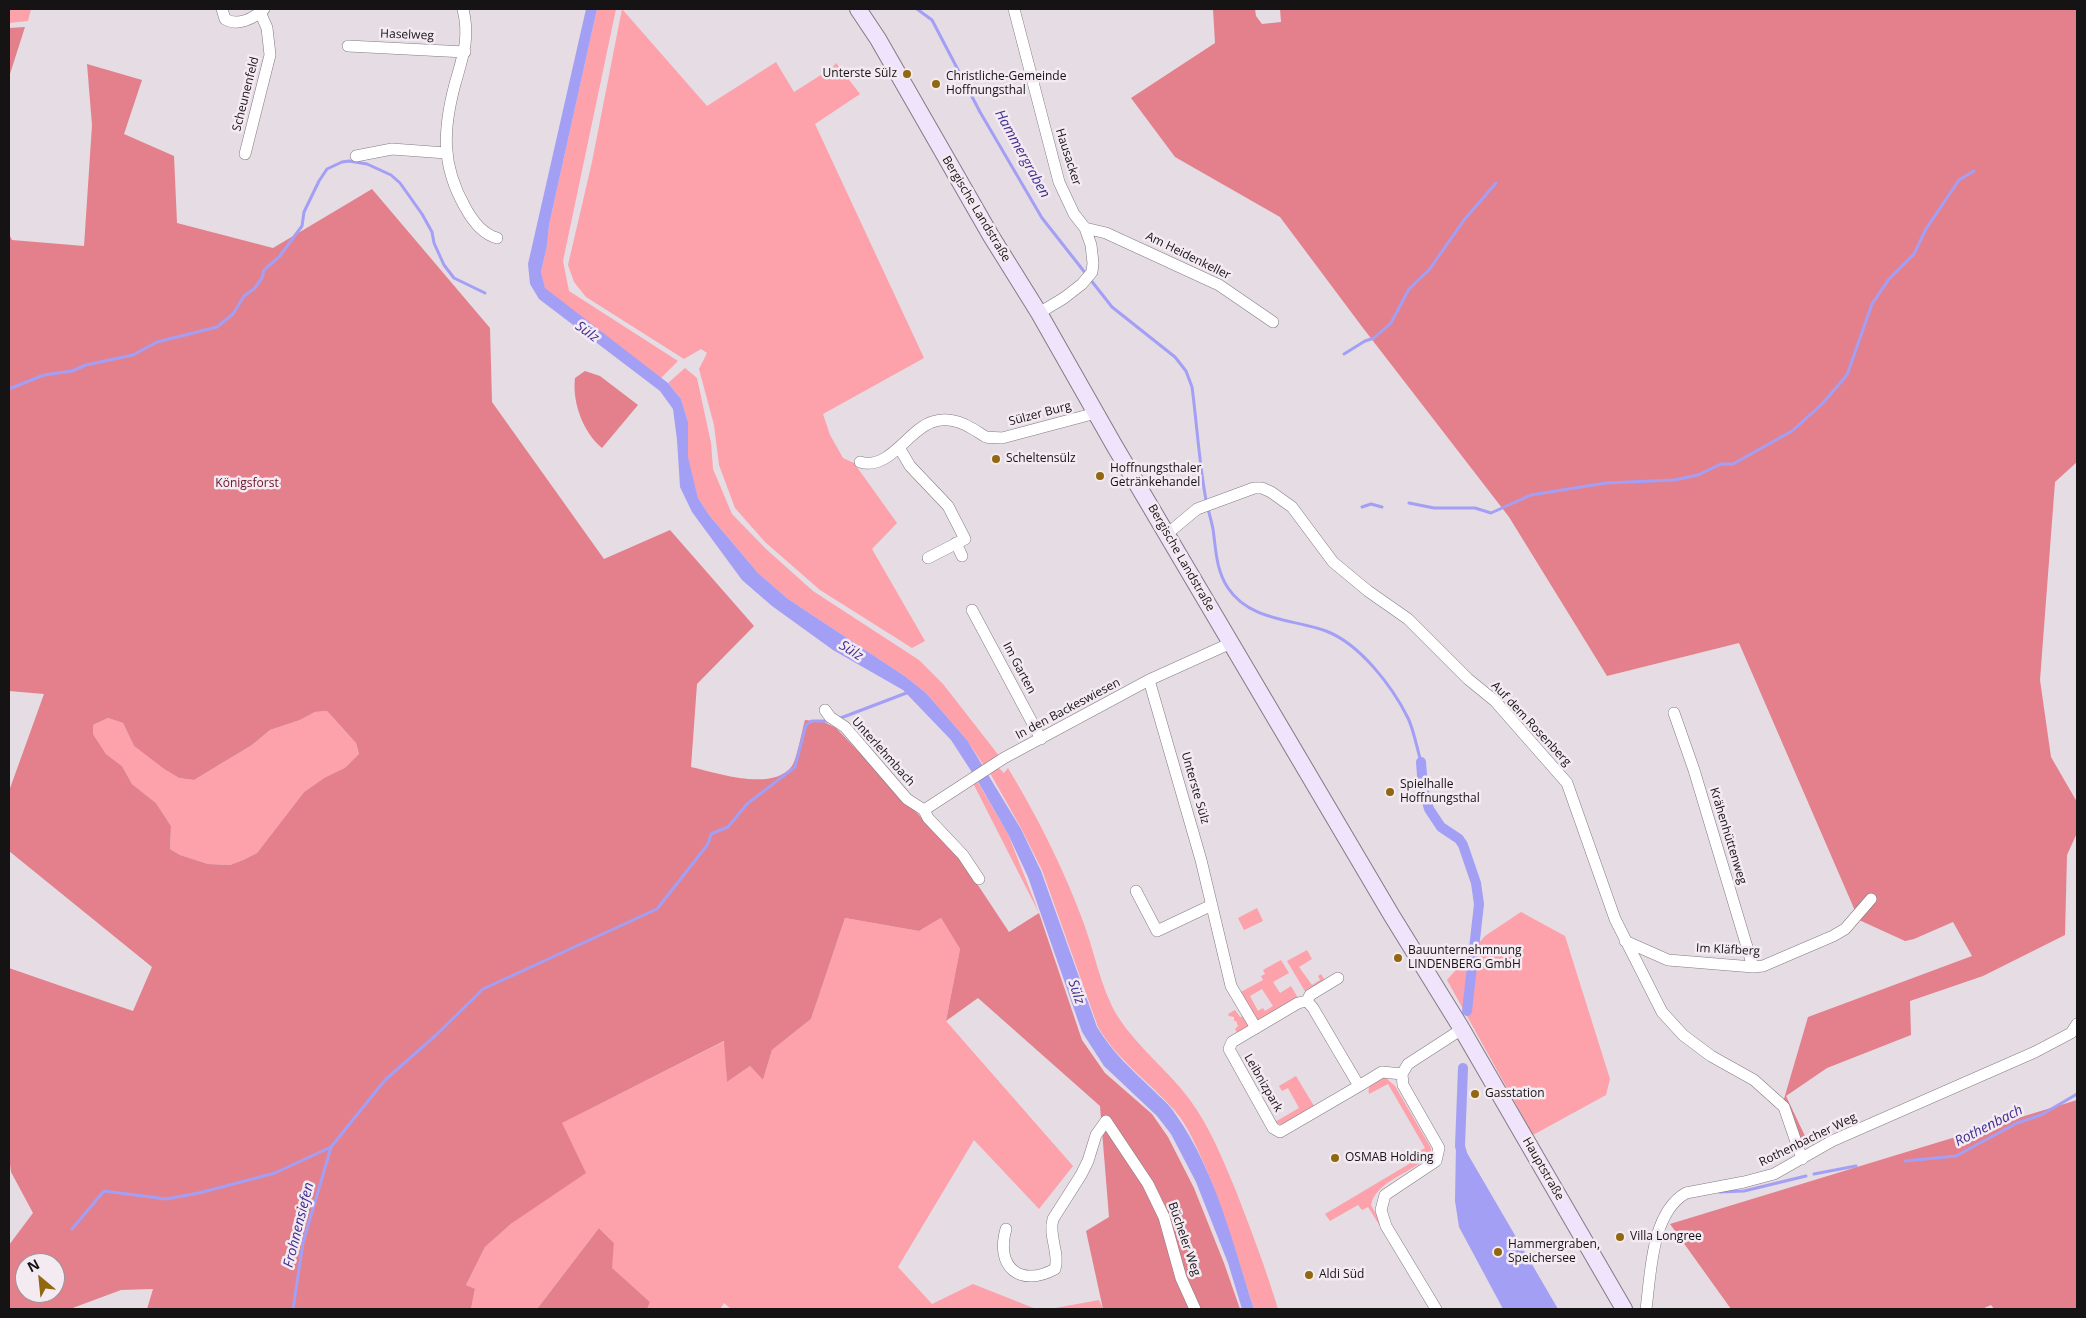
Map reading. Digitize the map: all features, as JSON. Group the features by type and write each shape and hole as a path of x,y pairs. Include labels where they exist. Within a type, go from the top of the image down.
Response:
{"main road":[{"name":"Bergische Landstraße","path":"858,9 878,39 991,236 1039,313 1392,916 1462,1029"},
{"name":"Hauptstraße","path":"1462,1029 1624,1309"}],"street":[{"path":"222,9 225,19 236,23 243,22 262,11"},
{"path":"463,9 467,34 465,52 446,125 446,153 454,184 466,210 484,232 497,238"},
{"name":"Hausacker","path":"1014,9 1059,182 1074,214 1085,228 1091,245 1093,263 1092,272 1082,284 1064,298 1039,313"},
{"name":"Scheunenfeld","path":"245,154 270,55 267,28 262,11"},
{"name":"Haselweg","path":"348,46 465,52"},
{"path":"356,156 392,149 446,153"},
{"name":"Am Heidenkeller","path":"1085,228 1092,228 1106,233 1219,285 1273,322"},
{"name":"Sülzer Burg","path":"860,462 868,465 900,449 920,429 930,423 944,419 964,423 986,437 1002,438 1096,413"},
{"path":"900,449 910,466 948,506 965,539 928,558"},
{"name":"Auf dem Rosenberg","path":"1167,534 1207,504 1254,488 1262,488 1285,502 1298,514 1333,562 1368,591 1408,619 1468,679 1495,701 1567,783 1604,890 1626,940 1662,1012 1683,1035 1712,1056 1754,1080 1784,1107 1802,1159"},
{"path":"956,543 962,556"},
{"name":"Im Garten","path":"972,610 1041,739"},
{"name":"In den Backeswiesen","path":"924,810 1002,760 1149,680 1231,643"},
{"name":"Unterste Sülz","path":"1149,680 1201,860 1231,986 1256,1028"},
{"name":"Unterlehmbach","path":"825,710 830,717 844,727 907,800 924,810 928,818 962,855 978,879"},
{"name":"Krähenhüttenweg","path":"1674,713 1694,770 1753,967"},
{"path":"1136,891 1157,932 1212,905"},
{"name":"Im Kläfberg","path":"1626,940 1668,960 1753,967 1775,962 1833,936 1845,929 1870,899"},
{"name":"Leibnizpark","path":"1338,978 1310,995 1307,1001 1298,1004 1232,1042 1228,1049 1273,1128 1280,1132 1382,1072 1402,1074"},
{"path":"1307,1001 1359,1086"},
{"name":"Rothenbacher Weg","path":"1646,1309 1656,1240 1665,1213 1672,1203 1686,1193 1774,1174 1832,1141 2035,1052 2070,1033 2077,1024"},
{"path":"1431,1307 1386,1226 1381,1210 1385,1195 1436,1161 1439,1148 1403,1085 1402,1074 1408,1064 1462,1029"},
{"name":"Bücheler Weg","path":"1006,1230 1003,1239 1006,1262 1015,1272 1028,1278 1055,1269 1056,1262 1051,1226 1081,1175 1088,1161 1096,1134 1106,1120 1148,1184 1164,1217 1181,1278 1195,1309"}],"shaded area":[{"path":"9,9 31,9 28,21 9,23"},
{"path":"597,9 616,9 563,261 569,291 678,361 661,378 545,289 541,272 547,246 549,225"},
{"path":"622,9 707,106 776,62 794,92 832,68 836,63 860,94 815,124 924,358 823,414 830,435 843,458 854,463 897,523 872,549 925,641 912,648 820,590 765,542 735,508 719,465 714,425 699,369 707,353 701,349 684,359 586,297 574,282 568,265 592,162"},
{"path":"685,368 697,378 711,443 713,469 732,514 766,549 813,591 919,660 943,684 1000,757 984,766 967,740 926,693 906,677 788,599 758,573 709,515 698,498 688,459 688,422 681,399 668,383"},
{"path":"327,711 356,743 359,755 345,769 324,778 304,792 257,853 230,865 208,864 180,855 170,849 171,826 156,803 132,784 122,766 106,754 93,734 93,725 108,718 123,723 134,746 179,778 194,780 252,745 270,730 300,720 315,712"},
{"path":"999,768 1004,773 1008,768 1050,844 1068,883 1088,935 1103,983 1118,1017 1135,1039 1190,1100 1210,1132 1236,1191 1278,1309 1254,1309 1213,1185 1184,1124 1165,1100 1115,1050 1098,1027 1042,870 990,773"},
{"path":"977,781 1008,834 1039,913 973,783"},
{"path":"1257,908 1263,921 1244,930 1238,918"},
{"path":"1521,912 1565,936 1610,1079 1606,1095 1533,1135 1447,980 1485,936"},
{"path":"845,918 919,931 941,918 960,949 946,1021 1073,1166 1039,1209 974,1140 898,1267 932,1304 973,1284 1036,1309 731,1309 724,1303 720,1309 647,1309 650,1302 611,1268 614,1243 599,1228 537,1309 471,1309 475,1290 466,1285 485,1247 512,1223 561,1123 725,1041 727,1082 750,1066 763,1080 772,1050 811,1019"},
{"path":"1307,950 1312,959 1299,967 1312,985 1320,980 1318,976 1321,974 1326,982 1306,993 1287,961"},
{"path":"1281,960 1289,973 1273,982 1280,993 1291,986 1298,998 1257,1020 1239,993 1263,980 1261,976 1265,974 1263,970","holes":["1262,989 1273,1006 1265,1011 1263,1008 1258,1011 1250,996"]},
{"path":"1235,1010 1240,1017 1245,1016 1249,1024 1246,1029 1238,1034 1235,1029 1238,1026 1236,1021 1234,1021 1234,1017 1228,1014"},
{"path":"1296,1076 1314,1106 1282,1125 1275,1122 1299,1108 1288,1088 1282,1091 1279,1086"},
{"path":"1380,1078 1386,1078 1395,1086 1431,1148 1431,1154 1424,1160 1380,1189 1374,1196 1371,1205 1408,1271 1368,1207 1362,1210 1358,1205 1330,1221 1325,1214 1409,1164 1408,1158 1425,1148 1388,1084 1369,1094 1370,1086"},
{"path":"1099,1300 1103,1309 1050,1309"}],"green space":[{"path":"1213,9 1255,9 1256,16 1262,24 1281,22 1280,9 2077,9 2077,462 2055,482 2040,680 2051,757 2077,802 2077,833 2067,855 2065,935 1983,976 1910,1001 1911,1035 1827,1068 1786,1096 1805,1136 1797,1139 1784,1099 1808,1017 1972,956 1953,922 1905,941 1859,920 1739,643 1607,676 1509,517 1280,217 1175,157 1131,98 1215,43"},
{"path":"25,27 9,77 9,28"},
{"name":"Königsforst","path":"87,64 142,80 124,134 174,156 177,223 273,248 372,189 490,328 492,402 604,559 670,530 754,626 697,684 691,767 744,779 772,778 783,774 792,766 798,751 805,720 824,722 836,728 960,858 1009,932 1039,913 1082,1040 1105,1073 1152,1114 1168,1137 1194,1188 1240,1309 1103,1309 1086,1231 1109,1217 1100,1106 978,998 946,1021 960,949 941,918 919,931 845,918 811,1019 772,1050 763,1080 750,1066 727,1082 724,1041 562,1123 586,1173 512,1223 485,1247 466,1285 475,1289 471,1309 147,1309 153,1289 121,1290 70,1309 9,1309 9,1245 33,1213 11,1172 9,1156 9,968 133,1011 152,967 9,851 9,791 44,694 9,691 9,234 12,240 84,246 92,125","holes":["327,711 356,743 359,754 345,768 324,778 304,792 257,853 230,865 208,864 180,855 170,849 171,826 156,803 132,784 122,766 106,754 93,734 93,725 108,718 123,723 134,746 179,778 194,780 252,745 270,730 300,720 315,712"]},
{"path":"585,371 600,376 638,405 602,448 589,434 584,425 575,397 575,378"},
{"path":"2077,1100 2077,1309 1994,1309 1991,1305 1982,1309 1731,1309 1670,1224"},
{"path":"599,1228 614,1243 612,1268 650,1302 647,1309 537,1309"}],"water":[{"name":"Sülz","path":"586,9 597,9 549,225 547,246 541,272 545,288 668,383 681,399 688,422 688,457 698,498 709,515 758,573 788,599 906,677 926,693 967,740 1021,829 1041,871 1097,1027 1109,1045 1171,1108 1202,1160 1231,1234 1254,1309 1242,1309 1228,1263 1196,1182 1171,1134 1157,1116 1104,1066 1082,1032 1028,877 1008,834 951,740 903,690 833,650 772,606 742,580 692,512 680,487 673,409 660,391 539,299 530,284 528,264"},
{"name":"Hammergraben, Speichersee","path":"1456,1145 1463,1146 1558,1309 1503,1309 1459,1227 1455,1201"}],"waterway":[{"path":"917,9 932,20 980,112 1042,218 1112,307 1175,357 1186,371 1192,387 1204,486 1217,560 1228,588 1237,599 1248,607 1260,613 1326,631 1339,637 1363,656 1384,680 1408,718 1421,762"},
{"path":"9,389 44,375 72,371 86,365 133,355 157,342 217,327 233,314 244,296 254,289 262,278 264,270 279,257 302,226 304,212 327,169 342,162 349,161 367,164 391,175 400,183 422,214 432,232 434,243 444,265 454,278 485,293"},
{"path":"1409,503 1434,508 1475,508 1491,513 1531,495 1606,483 1674,480 1698,475 1721,464 1733,464 1792,431 1822,404 1847,375 1872,304 1889,279 1914,254 1926,229 1959,180 1974,171"},
{"path":"1344,354 1365,341 1374,338 1391,323 1409,289 1429,270 1464,220 1496,183"},
{"path":"1362,507 1371,504 1382,507"},
{"path":"838,719 909,692"},
{"path":"72,1229 104,1191 166,1199 199,1193 275,1173 331,1147 385,1080 435,1036 483,989 657,909 708,844 711,834 728,827 747,804 795,767 806,725 812,721 830,721"},
{"name":"Hammergraben","path":"1421,762 1423,788 1429,809 1441,827 1459,839 1463,845 1476,883 1479,904 1467,1011"},
{"name":"Hammergraben","path":"1463,1068 1460,1146 1463,1157"},
{"name":"Rothenbach","path":"1905,1161 1956,1156 2017,1123 2041,1115 2077,1094"},
{"name":"Frohnensiefen","path":"293,1309 303,1243 331,1147"},
{"name":"Rothenbach","path":"1814,1174 1856,1166"},
{"name":"Rothenbach","path":"1719,1192 1744,1191 1806,1176"}],"place":[{"name":"Unterste Sülz","path":"907,74"},
{"name":"Christliche-Gemeinde Hoffnungsthal","path":"936,84"},
{"name":"Scheltensülz","path":"996,459"},
{"name":"Hoffnungsthaler Getränkehandel","path":"1100,476"},
{"name":"Spielhalle Hoffnungsthal","path":"1390,792"},
{"name":"Bauunternehmnung LINDENBERG GmbH","path":"1398,958"},
{"name":"Gasstation","path":"1475,1094"},
{"name":"OSMAB Holding","path":"1335,1158"},
{"name":"Villa Longree","path":"1620,1237"},
{"name":"Hammergraben, Speichersee","path":"1498,1252"},
{"name":"Aldi Süd","path":"1309,1275"}]}
